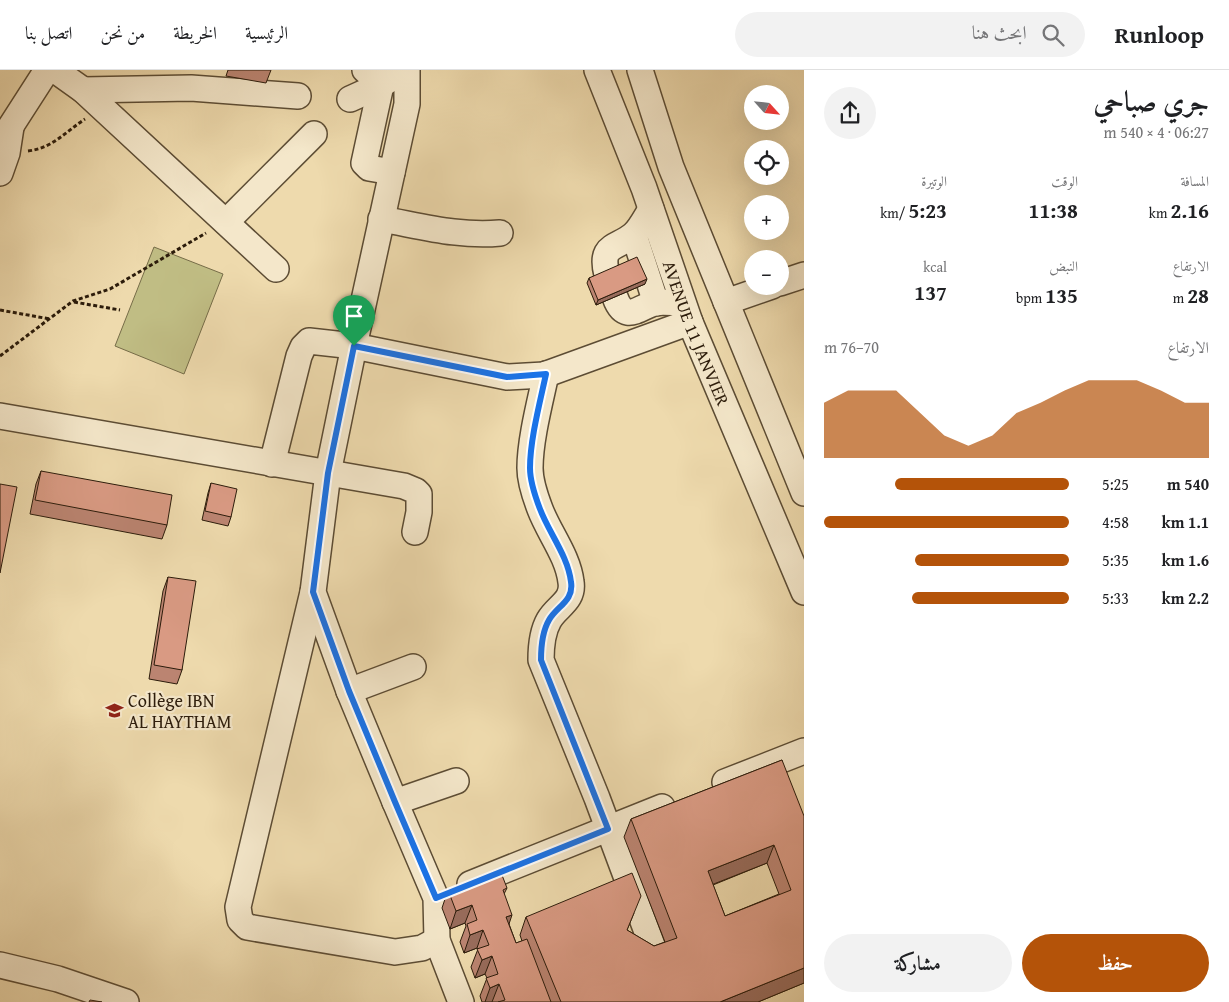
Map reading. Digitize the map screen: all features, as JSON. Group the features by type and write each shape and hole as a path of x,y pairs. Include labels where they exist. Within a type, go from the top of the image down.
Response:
{"street":[{"path":"5,149 48,70"},
{"path":"56,70 102,107 276,268"},
{"path":"350,99 373,78 402,70"},
{"path":"407,70 407,104 328,473 313,592 238,907 240,920 247,927 395,952 422,948 437,940"},
{"name":"AVENUE 11 JANVIER","path":"597,70 651,209 686,312 804,592"},
{"path":"640,70 671,167 804,493"},
{"path":"373,78 364,163 369,168 392,172"},
{"path":"83,90 191,88 211,80 298,96"},
{"path":"226,222 314,134"},
{"path":"651,209 634,235 614,245 608,251 605,259 611,286 620,308 625,312 637,311 656,303 686,312"},
{"path":"381,219 459,233 481,235 500,233"},
{"path":"634,235 656,303"},
{"path":"789,280 804,275"},
{"path":"726,302 746,295"},
{"path":"272,464 299,356 303,347 309,341 354,346 507,377 546,374 686,312"},
{"path":"546,374 530,469 533,490 540,510 563,556 572,584 567,602 554,612 548,621 541,644 541,660 653,948"},
{"path":"0,416 396,484 416,491 419,494 420,506 415,532"},
{"path":"313,592 349,691 436,898 437,940 461,1002"},
{"path":"349,691 413,667"},
{"path":"436,898 691,796 803,754"},
{"path":"395,802 456,781"},
{"path":"0,965 71,993 126,1002"}],"path":[{"path":"5,149 39,150 54,143 70,129 102,107"},
{"path":"0,356 73,302 110,289 195,238 226,222"},
{"path":"73,302 120,310"},
{"path":"0,310 50,319"}],"shaded area":[{"path":"154,247 223,274 184,374 115,346"}],"building":[{"path":"637,257 647,279 598,300 589,278"},
{"path":"41,471 172,495 167,525 35,500"},
{"path":"211,483 237,489 231,517 205,511"},
{"path":"0,484 17,487 0,573"},
{"path":"168,577 196,581 182,670 154,665"},
{"path":"782,760 804,816 804,968 720,1002 561,1002 526,917 632,873 641,896 627,930 654,946 677,938 631,819","holes":["774,845 791,890 725,916 708,871"]},
{"path":"500,870 507,888 503,890 512,915 506,917 516,943 527,939 551,1002 498,1002 505,1000 499,984 490,988 486,978 498,974 492,956 482,960 477,949 489,945 483,930 470,935 467,924 477,920 472,905 456,911 448,890"}],"place":[{"name":"Collège IBN AL HAYTHAM","path":"114,710"}],"route":[{"path":"354,346 507,377 546,374 534,435 530,469 533,490 540,510 563,556 572,584 567,602 554,612 548,621 541,644 541,660 608,829 436,898 349,691 313,592 328,473 354,346"}]}
